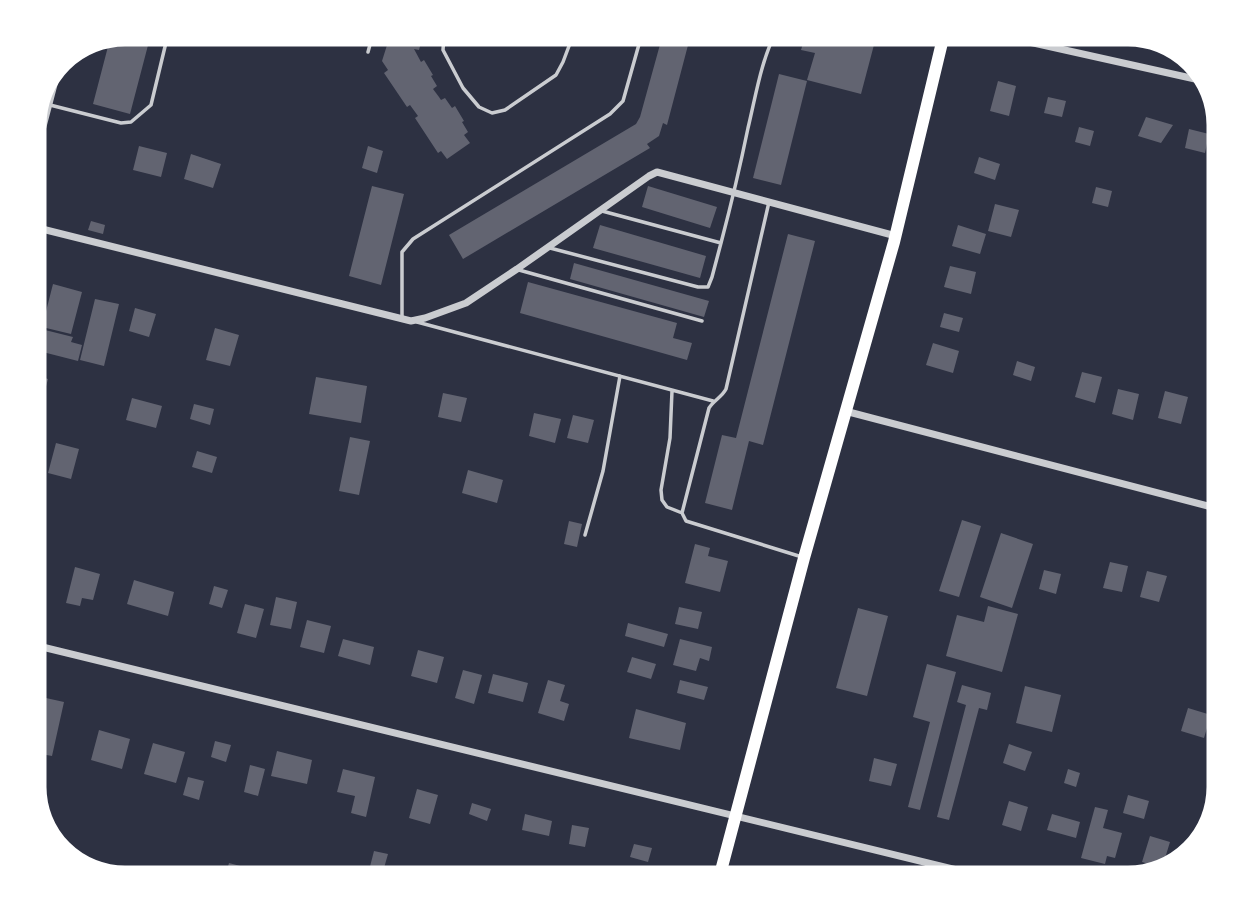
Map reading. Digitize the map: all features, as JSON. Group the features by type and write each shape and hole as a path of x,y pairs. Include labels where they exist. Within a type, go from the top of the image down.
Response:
{"main road":[{"path":"721,870 804,558 895,236 942,42"}],"street":[{"path":"1029,42 1197,79"},
{"path":"42,131 55,81"},
{"path":"42,229 411,321 466,303 657,172 895,236"},
{"path":"845,411 1211,507"},
{"path":"42,646 957,870"}],"lane":[{"path":"49,105 121,123 131,122 151,106 166,42"},
{"path":"368,52 371,42"},
{"path":"444,42 443,50 463,88 479,107 492,113 505,110 556,75 571,42"},
{"path":"402,320 402,252 406,246 610,114 623,101 640,42"},
{"path":"548,247 698,287 708,287 734,192 761,71 771,42"},
{"path":"769,202 726,389 709,408 682,513 686,521 804,558"},
{"path":"600,210 720,243"},
{"path":"517,270 702,321"},
{"path":"411,321 713,401"},
{"path":"585,535 603,471 621,376"},
{"path":"672,391 670,438 661,490 662,500 667,507 682,513"}],"building":[{"path":"149,42 130,114 93,104 109,44"},
{"path":"388,42 421,42 419,50 414,49 433,75 431,76 437,86 433,89 441,100 445,98 452,108 455,106 464,121 462,122 468,132 464,135 470,143 447,159 441,151 438,153 415,118 418,116 410,105 407,107 384,73 388,70 382,61"},
{"path":"661,42 689,42 667,125 663,123 659,136 647,144 650,148 463,259 449,235 636,124"},
{"path":"803,42 875,42 861,94 807,80 815,53 801,50"},
{"path":"779,74 807,81 781,185 753,178"},
{"path":"998,81 1016,86 1009,116 990,111"},
{"path":"1048,97 1066,101 1062,117 1044,113"},
{"path":"1146,117 1173,125 1161,143 1138,136"},
{"path":"1079,127 1094,131 1090,146 1075,142"},
{"path":"1189,129 1209,134 1205,153 1185,148"},
{"path":"139,146 167,153 161,177 133,170"},
{"path":"368,146 383,151 377,173 362,168"},
{"path":"191,154 221,164 213,188 184,179"},
{"path":"979,157 1000,164 995,180 974,173"},
{"path":"372,186 404,194 381,285 349,276"},
{"path":"648,186 717,207 710,228 642,207"},
{"path":"1096,187 1112,191 1108,207 1092,203"},
{"path":"995,204 1019,210 1011,237 988,231"},
{"path":"91,221 105,225 103,234 88,230"},
{"path":"600,225 706,256 700,278 593,248"},
{"path":"958,225 986,234 980,254 952,246"},
{"path":"788,234 815,241 763,445 749,441 732,510 705,503 722,435 736,438"},
{"path":"574,263 709,301 704,317 570,279"},
{"path":"950,266 976,272 971,294 944,287"},
{"path":"528,282 677,323 673,338 692,343 687,360 520,313"},
{"path":"53,284 82,292 71,334 42,327"},
{"path":"95,299 119,304 104,366 80,360"},
{"path":"135,308 156,314 149,337 129,331"},
{"path":"944,313 963,318 959,332 940,327"},
{"path":"215,328 239,335 230,366 206,360"},
{"path":"42,329 73,337 71,342 82,345 78,361 42,352"},
{"path":"933,343 959,351 953,373 926,365"},
{"path":"1017,361 1035,367 1031,381 1013,375"},
{"path":"1082,372 1102,377 1095,403 1075,397"},
{"path":"42,377 48,379 42,401"},
{"path":"316,377 367,386 361,423 309,414"},
{"path":"1118,389 1139,394 1133,420 1112,414"},
{"path":"1165,391 1188,397 1181,424 1158,418"},
{"path":"443,393 467,398 461,422 438,417"},
{"path":"132,398 162,406 156,428 126,420"},
{"path":"194,404 214,409 210,425 190,419"},
{"path":"534,413 561,419 555,443 529,436"},
{"path":"573,415 594,420 588,443 567,438"},
{"path":"350,437 370,441 359,495 339,491"},
{"path":"56,443 79,449 71,479 48,473"},
{"path":"197,451 217,457 212,473 192,467"},
{"path":"468,470 503,480 497,503 462,493"},
{"path":"962,520 981,526 959,597 939,591"},
{"path":"569,521 582,524 577,547 564,544"},
{"path":"1001,533 1033,544 1012,608 980,597"},
{"path":"695,544 710,548 708,556 728,561 720,592 685,583"},
{"path":"1110,562 1128,566 1122,592 1103,588"},
{"path":"75,567 100,574 93,600 82,598 80,606 66,603"},
{"path":"1044,570 1061,574 1056,594 1039,589"},
{"path":"1147,571 1167,576 1159,602 1140,597"},
{"path":"134,580 174,592 168,616 127,604"},
{"path":"214,586 228,590 222,608 209,604"},
{"path":"276,597 297,602 291,629 270,625"},
{"path":"245,604 264,609 256,638 237,633"},
{"path":"988,606 1018,614 1002,672 946,656 957,615 984,622"},
{"path":"679,607 702,612 698,629 675,624"},
{"path":"858,608 888,616 867,696 836,688"},
{"path":"307,620 331,626 324,653 300,647"},
{"path":"628,623 668,634 664,647 625,636"},
{"path":"343,639 374,647 370,665 338,656"},
{"path":"680,639 712,647 709,661 700,658 696,671 673,665"},
{"path":"418,650 444,657 437,683 411,676"},
{"path":"632,657 656,664 651,679 627,672"},
{"path":"927,664 956,672 920,810 908,807 930,722 913,717"},
{"path":"463,670 482,675 474,704 455,698"},
{"path":"493,674 528,683 523,702 488,693"},
{"path":"548,680 565,685 560,701 569,704 564,721 538,713"},
{"path":"680,680 708,687 704,700 677,693"},
{"path":"962,685 991,693 987,710 979,708 949,820 937,817 966,705 957,702"},
{"path":"1025,686 1061,695 1052,732 1016,723"},
{"path":"42,697 64,702 52,756 42,754"},
{"path":"1188,708 1211,715 1204,738 1181,731"},
{"path":"636,709 686,723 680,750 629,738"},
{"path":"99,730 130,739 122,769 91,760"},
{"path":"215,741 231,745 226,762 211,757"},
{"path":"153,743 185,752 176,783 144,774"},
{"path":"1009,744 1032,752 1025,771 1003,763"},
{"path":"277,751 312,760 307,784 271,776"},
{"path":"874,758 897,764 891,786 869,781"},
{"path":"250,765 265,769 258,796 244,792"},
{"path":"343,769 375,777 366,817 351,813 355,796 337,792"},
{"path":"1068,769 1080,773 1076,787 1064,783"},
{"path":"188,777 204,781 199,800 183,795"},
{"path":"417,789 438,795 430,824 409,818"},
{"path":"1128,795 1149,801 1144,819 1123,813"},
{"path":"1009,801 1028,807 1021,831 1002,825"},
{"path":"472,803 491,809 487,821 469,814"},
{"path":"1095,807 1108,810 1103,828 1122,833 1115,858 1107,856 1105,864 1081,858"},
{"path":"525,814 552,821 549,836 522,830"},
{"path":"1052,814 1080,822 1076,838 1047,830"},
{"path":"572,825 589,828 585,847 569,844"},
{"path":"1150,836 1170,842 1164,862 1155,866 1142,862"},
{"path":"634,844 652,848 648,862 630,857"},
{"path":"374,851 388,854 383,870 369,870"},
{"path":"229,863 255,870 227,870"}]}
